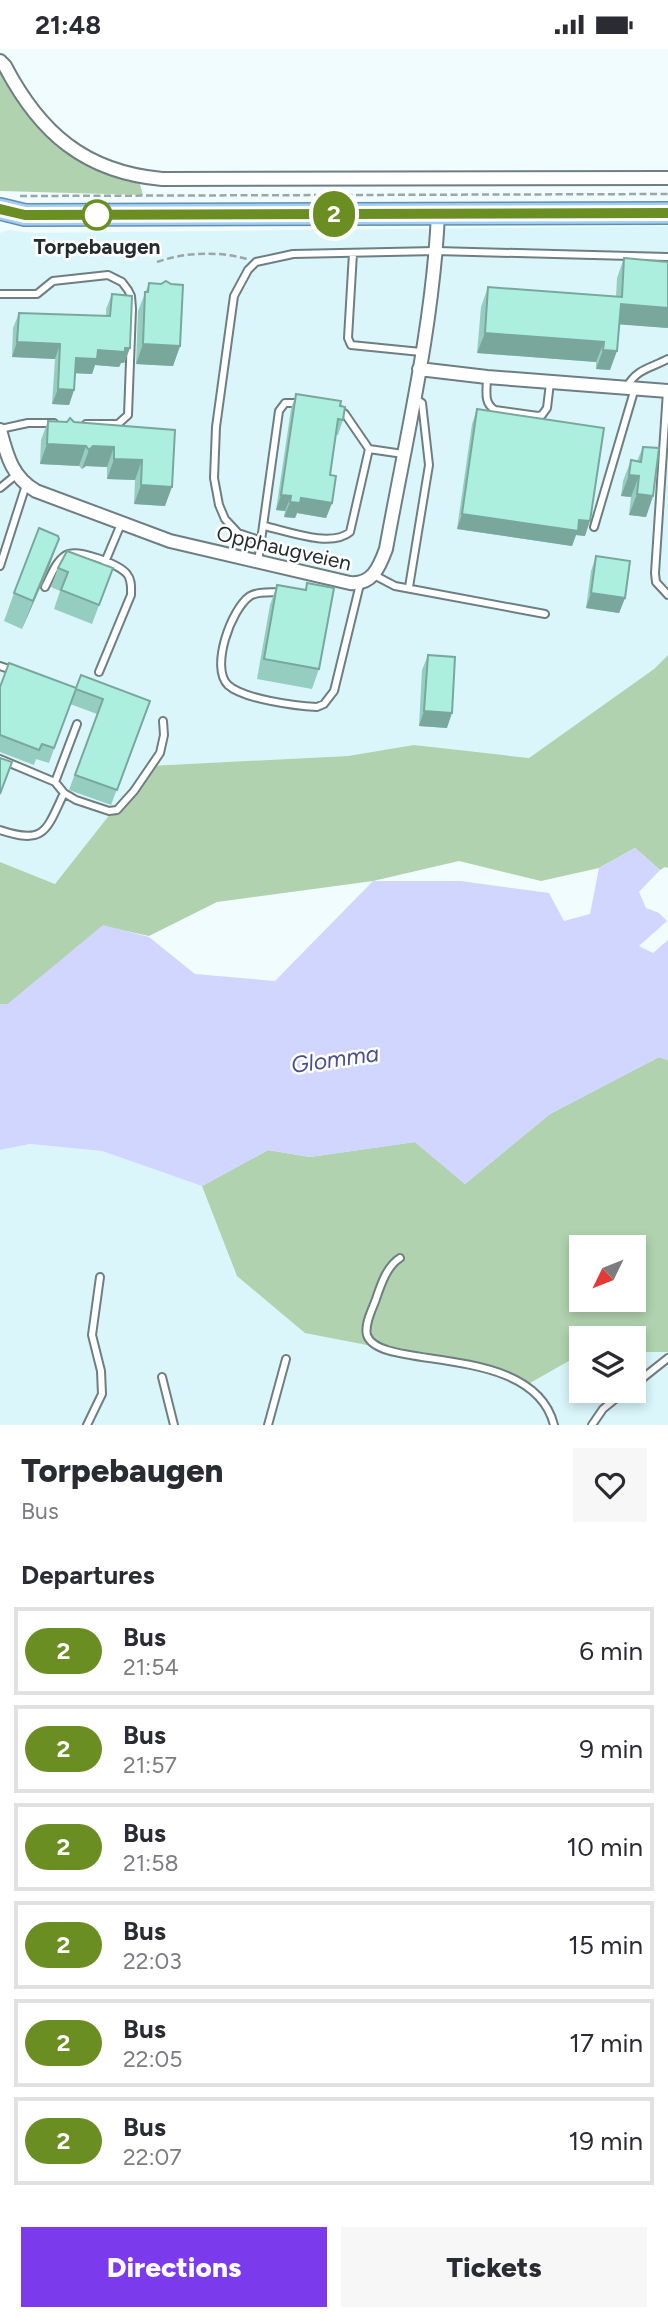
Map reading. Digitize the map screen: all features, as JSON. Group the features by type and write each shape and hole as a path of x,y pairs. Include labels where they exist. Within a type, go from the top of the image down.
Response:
{"highway":[{"path":"0,221 14,207 438,213 668,213"}],"street":[{"path":"0,61 35,116 62,142 86,158 138,177 162,180 668,178"},
{"name":"Opphaugveien","path":"26,485 170,541 258,562 319,581 360,584 368,581 386,549 419,369 436,251 438,213"},
{"path":"419,369 550,383 668,391"},
{"path":"0,430 16,475 26,485"}],"lane":[{"path":"262,541 238,533 225,519 219,505 214,478 216,427 234,296 248,270 256,262 293,254 436,251 668,257"},
{"path":"353,253 348,338 351,345 421,352"},
{"path":"0,295 37,294 53,281 108,275 122,282 128,290 132,309 128,415 118,424 79,424"},
{"path":"594,527 632,376 668,359"},
{"path":"488,377 486,400 491,408 538,416 547,408 550,383"},
{"path":"668,391 655,573 656,582 668,596"},
{"path":"410,587 429,465 422,403 413,397"},
{"path":"258,562 279,411 290,401 313,404"},
{"path":"336,408 345,414 369,449 403,454"},
{"path":"0,430 28,423 67,423"},
{"path":"264,526 324,539 343,538 349,532 369,449"},
{"path":"0,488 16,475"},
{"path":"0,566 26,485"},
{"path":"105,562 121,524"},
{"path":"45,587 58,561 72,552 105,562 127,574 131,582 131,595 99,672"},
{"path":"373,575 386,583 545,614"},
{"path":"291,591 254,594 244,601 227,631 220,668 227,684 237,691 294,704 317,706 324,705 334,691 360,584"},
{"path":"0,666 26,675"},
{"path":"0,759 55,782 64,793 76,800 109,811 123,805 160,753 164,735 163,721"},
{"path":"55,782 78,724"},
{"path":"0,830 22,838 39,834 51,820 64,793"},
{"path":"400,1258 390,1266 372,1309 367,1331 371,1342 385,1349 470,1365 517,1380 542,1398 554,1425"},
{"path":"87,1425 102,1394 101,1371 92,1335 100,1277"},
{"path":"646,1375 668,1358"},
{"path":"268,1425 286,1359"},
{"path":"162,1377 174,1425"},
{"path":"592,1425 610,1403"}],"path":[{"path":"14,207 668,194"},
{"path":"157,261 169,257 228,254 256,262"}],"shaded area":[{"path":"668,226 668,655 654,669 529,758 414,745 348,756 149,766 55,884 0,862 0,233 9,230 34,233"},
{"path":"668,1060 668,1425 0,1425 0,1150 30,1144 102,1151 202,1186"}],"green space":[{"path":"0,61 62,142 138,177 143,195 0,191"},
{"path":"668,655 668,868 660,870 635,848 599,868 541,881 459,861 373,881 217,902 149,936 103,926 8,1004 0,1004 0,862 55,884 148,766 348,756 414,745 529,758 654,669"},
{"path":"659,1057 668,1060 668,1352 646,1352 646,1326 569,1326 569,1361 523,1387 470,1365 305,1333 237,1276 202,1186 268,1150 310,1157 415,1142 465,1184 550,1114"}],"water":[{"name":"Glomma","path":"635,848 660,870 639,892 646,908 659,913 667,921 639,946 653,953 668,940 668,1060 659,1057 550,1114 465,1184 415,1142 310,1157 268,1150 202,1186 102,1151 30,1144 0,1150 0,1004 8,1004 103,925 149,937 195,974 275,981 373,881 461,881 549,893 564,921 590,914 599,868"}],"building":[{"path":"624,258 668,262 668,308 621,304 617,351 603,350 604,342 485,333 488,287 622,297"},
{"path":"166,281 183,285 180,346 143,344 145,292 148,292 149,283 161,284"},
{"path":"112,294 132,296 130,348 125,348 125,352 98,350 97,359 76,358 74,390 58,389 60,344 17,342 19,313 110,316"},
{"path":"296,394 341,401 340,406 345,407 343,420 338,419 330,475 336,476 332,503 301,498 300,503 290,502 291,496 281,495"},
{"path":"477,409 604,428 590,521 579,520 578,531 462,514"},
{"path":"70,418 74,422 175,430 172,487 141,485 142,460 114,459 114,447 93,446 89,450 86,446 47,444 48,421 67,422"},
{"path":"643,447 659,448 653,496 637,494 639,476 629,475 631,460 641,462"},
{"path":"39,528 58,536 59,539 33,601 14,593"},
{"path":"67,551 113,568 99,605 61,590 68,572 58,568"},
{"path":"596,556 630,561 625,598 591,593"},
{"path":"307,583 334,588 319,669 264,659 277,585 306,590"},
{"path":"428,655 455,657 452,713 424,711"},
{"path":"9,663 76,688 81,675 150,701 117,790 75,775 103,699 76,689 54,748 42,744 39,750 0,735 0,687"},
{"path":"0,758 12,762 0,794"}],"bus line":[{"name":"2","path":"0,209 25,215 668,213"}],"place":[{"name":"Torpebaugen","path":"97,215"}]}
